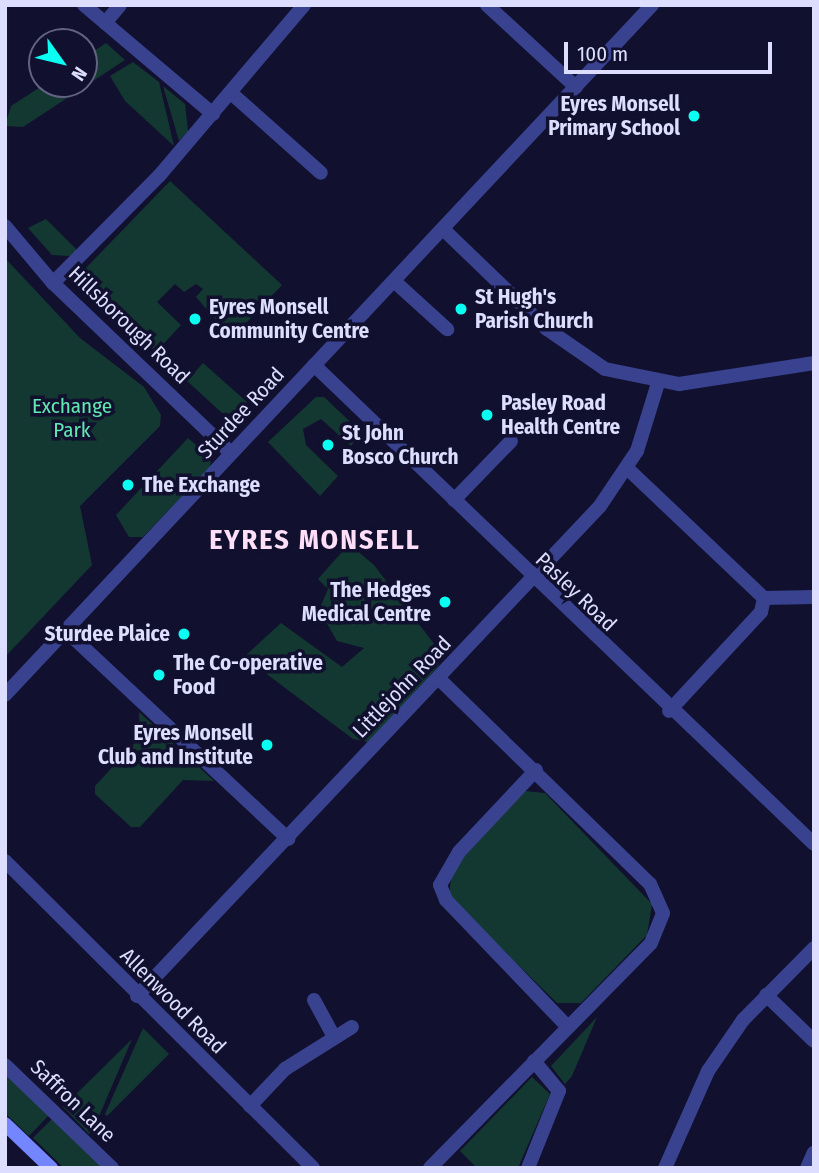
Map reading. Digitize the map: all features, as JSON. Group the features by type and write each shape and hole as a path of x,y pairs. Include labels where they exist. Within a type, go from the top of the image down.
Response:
{"main road":[{"path":"5,1124 51,1168"}],"street":[{"path":"84,5 213,114"},
{"path":"105,23 120,5"},
{"path":"54,283 108,233 304,5"},
{"path":"487,5 576,87"},
{"name":"Sturdee Road","path":"5,695 229,451 394,281 652,5"},
{"path":"231,93 321,173"},
{"name":"Hillsborough Road","path":"5,226 54,283 229,451"},
{"path":"443,229 586,359 658,383 814,363"},
{"path":"394,281 447,329"},
{"name":"Pasley Road","path":"314,365 669,712 814,844"},
{"name":"Littlejohn Road","path":"137,996 439,680 533,579 628,469 658,383"},
{"path":"454,500 511,440"},
{"path":"628,469 764,598 814,597"},
{"path":"669,712 761,612 764,598"},
{"path":"65,630 288,839"},
{"path":"430,1168 651,943 663,913 650,884 536,770 439,680"},
{"path":"536,770 459,852 440,885 446,900 568,1027"},
{"name":"Allenwood Road","path":"5,862 313,1168"},
{"path":"664,1168 708,1071 766,995 814,948"},
{"path":"766,995 814,1041"},
{"path":"314,1000 334,1037"},
{"path":"250,1107 285,1069 352,1027"},
{"path":"528,1168 559,1091 534,1061"},
{"name":"Saffron Lane","path":"5,1065 112,1168"},
{"path":"807,1168 814,1153"}],"green space":[{"path":"106,43 125,60 98,78 98,48"},
{"path":"133,62 159,82 174,146 125,101 110,76"},
{"path":"163,86 185,104 188,131 179,141"},
{"path":"28,95 28,98 67,98 23,127 5,126 11,106"},
{"path":"170,181 282,285 232,338 196,297 203,289 196,284 184,292 175,284 157,302 181,325 156,352 84,288 84,270"},
{"path":"46,219 77,250 70,256 52,255 28,228"},
{"name":"Exchange Park","path":"5,258 80,338 144,387 161,415 160,426 80,506 92,565 5,657"},
{"path":"203,363 247,402 236,414 222,413 187,381"},
{"path":"316,397 324,397 361,432 351,446 321,419 303,429 306,445 338,476 320,496 268,442"},
{"path":"188,438 211,458 210,467 143,537 129,537 116,515"},
{"path":"349,544 374,565 438,649 439,665 372,743 353,739 244,657 281,623 342,667 364,648 337,641 319,610 328,589 318,579"},
{"path":"139,712 214,781 183,780 140,827 131,827 95,794 95,786 140,737"},
{"path":"525,791 545,793 652,904 647,935 581,1003 557,1003 449,897 452,869"},
{"path":"597,1017 572,1076 565,1084 551,1066"},
{"path":"143,1028 169,1054 107,1116 105,1114"},
{"path":"132,1039 94,1128 89,1134 63,1107"},
{"path":"5,1073 49,1115 29,1136 5,1113"},
{"path":"532,1077 550,1094 518,1168 477,1168 460,1151"},
{"path":"53,1118 104,1168 64,1168 33,1138"}],"place":[{"name":"Eyres Monsell Primary School","path":"694,116"},
{"name":"St Hugh's Parish Church","path":"461,309"},
{"name":"Eyres Monsell Community Centre","path":"195,319"},
{"name":"Pasley Road Health Centre","path":"487,415"},
{"name":"St John Bosco Church","path":"328,445"},
{"name":"The Exchange","path":"128,485"},
{"name":"The Hedges Medical Centre","path":"445,602"},
{"name":"Sturdee Plaice","path":"184,634"},
{"name":"The Co-operative Food","path":"159,675"},
{"name":"Eyres Monsell Club and Institute","path":"267,745"}],"district":[{"name":"EYRES MONSELL","path":"315,540"}]}
